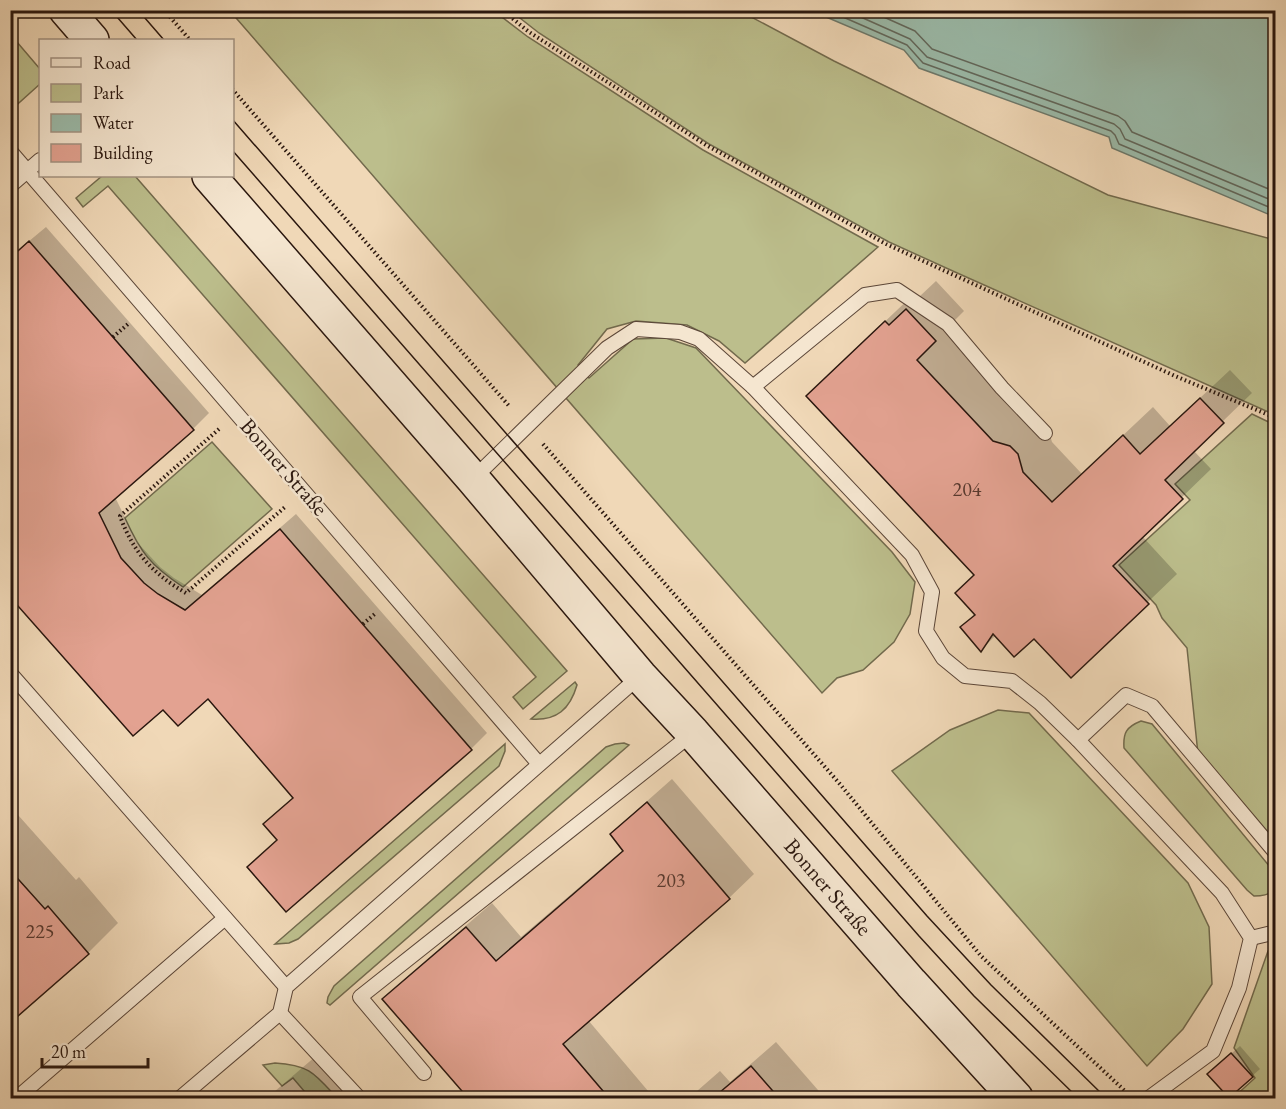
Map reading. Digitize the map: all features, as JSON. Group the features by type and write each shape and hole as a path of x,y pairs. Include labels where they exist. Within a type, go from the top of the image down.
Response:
{"main road":[{"path":"66,10 91,39"},
{"name":"Bonner Straße","path":"210,177 473,479 640,676 693,733 911,983 1016,1098"}],"lane":[{"name":"Bonner Straße","path":"10,151 539,764"},
{"path":"10,186 39,161"},
{"path":"753,387 865,295 897,290 948,324 1002,388 1045,433"},
{"path":"473,479 607,348 636,329 680,332 699,339 753,387 912,555 932,592 927,631 943,658 966,676 1012,681 1040,703 1078,740 1222,893 1251,938 1239,988 1213,1051 1149,1098"},
{"path":"10,673 286,987"},
{"path":"180,1098 280,1013 286,987 640,676"},
{"path":"1078,740 1126,695 1152,706 1275,853"},
{"path":"424,1073 360,997 693,733"},
{"path":"17,1098 225,918"},
{"path":"1251,938 1275,932"},
{"path":"280,1013 360,1098"}],"path":[{"path":"164,10 189,39"},
{"path":"502,10 529,32 706,146 886,244 1175,376 1275,418"},
{"path":"238,413 120,516 143,560 186,593 304,490"},
{"path":"839,783 981,956 1133,1098"}],"green space":[{"path":"230,11 494,11 528,37 703,150 878,247 745,363 719,341 687,325 636,321 607,329 578,365 589,378 633,339 666,338 696,348 892,552 915,582 910,614 894,642 863,670 837,678 822,693"},
{"path":"511,11 740,11 834,61 1108,195 1275,240 1275,415 889,242 709,144 539,33"},
{"path":"11,35 39,68 39,85 11,110 11,95 14,92 11,88"},
{"path":"101,177 136,177 567,671 523,709 513,697 536,677 108,186 83,207 76,198"},
{"path":"1252,414 1275,425 1275,850 1198,754 1187,648 1162,618 1156,605 1119,565 1190,500 1175,484"},
{"path":"212,442 272,509 183,587 154,565 136,540 125,518"},
{"path":"575,682 577,685 571,701 561,712 548,718 531,719"},
{"path":"998,710 1029,713 1188,883 1209,927 1212,984 1183,1029 1147,1066 892,771 950,730"},
{"path":"1141,721 1152,724 1275,873 1275,884 1272,891 1265,895 1254,896 1247,890 1124,748 1127,731"},
{"path":"624,743 629,745 330,1005 327,1003 334,986 606,747"},
{"path":"505,744 505,751 499,766 298,939 289,943 275,944"},
{"path":"1275,949 1275,1098 1233,1098 1255,1078 1234,1048 1268,951"},
{"path":"275,1063 296,1066 311,1072 337,1098 310,1098 293,1078 282,1086 263,1065"}],"water":[{"path":"812,11 1275,11 1275,217 1112,148 1109,137 919,68 904,50"}],"building":[{"path":"29,241 194,430 99,513 121,558 144,583 185,610 280,529 472,750 286,912 247,867 277,840 263,824 293,798 208,699 178,726 163,710 133,736 10,597 10,258"},
{"path":"906,309 936,341 917,360 993,441 1010,446 1018,454 1023,472 1052,502 1123,435 1140,454 1200,398 1224,423 1165,480 1183,499 1113,566 1149,604 1071,678 1034,639 1014,657 993,634 981,652 960,627 975,615 955,593 974,575 806,396 885,321 889,325"},
{"path":"647,802 730,899 563,1044 609,1098 468,1098 382,999 466,927 496,961 623,851 610,834"},
{"path":"10,870 45,909 48,906 89,954 10,1023"},
{"path":"1231,1053 1253,1077 1229,1098 1207,1074"},
{"path":"751,1066 779,1098 713,1098"}],"tram line":[{"path":"111,10 136,39"},
{"path":"138,10 163,39"},
{"path":"234,121 927,916 991,985 1106,1098"},
{"path":"234,152 919,936 974,996 1078,1098"}]}
